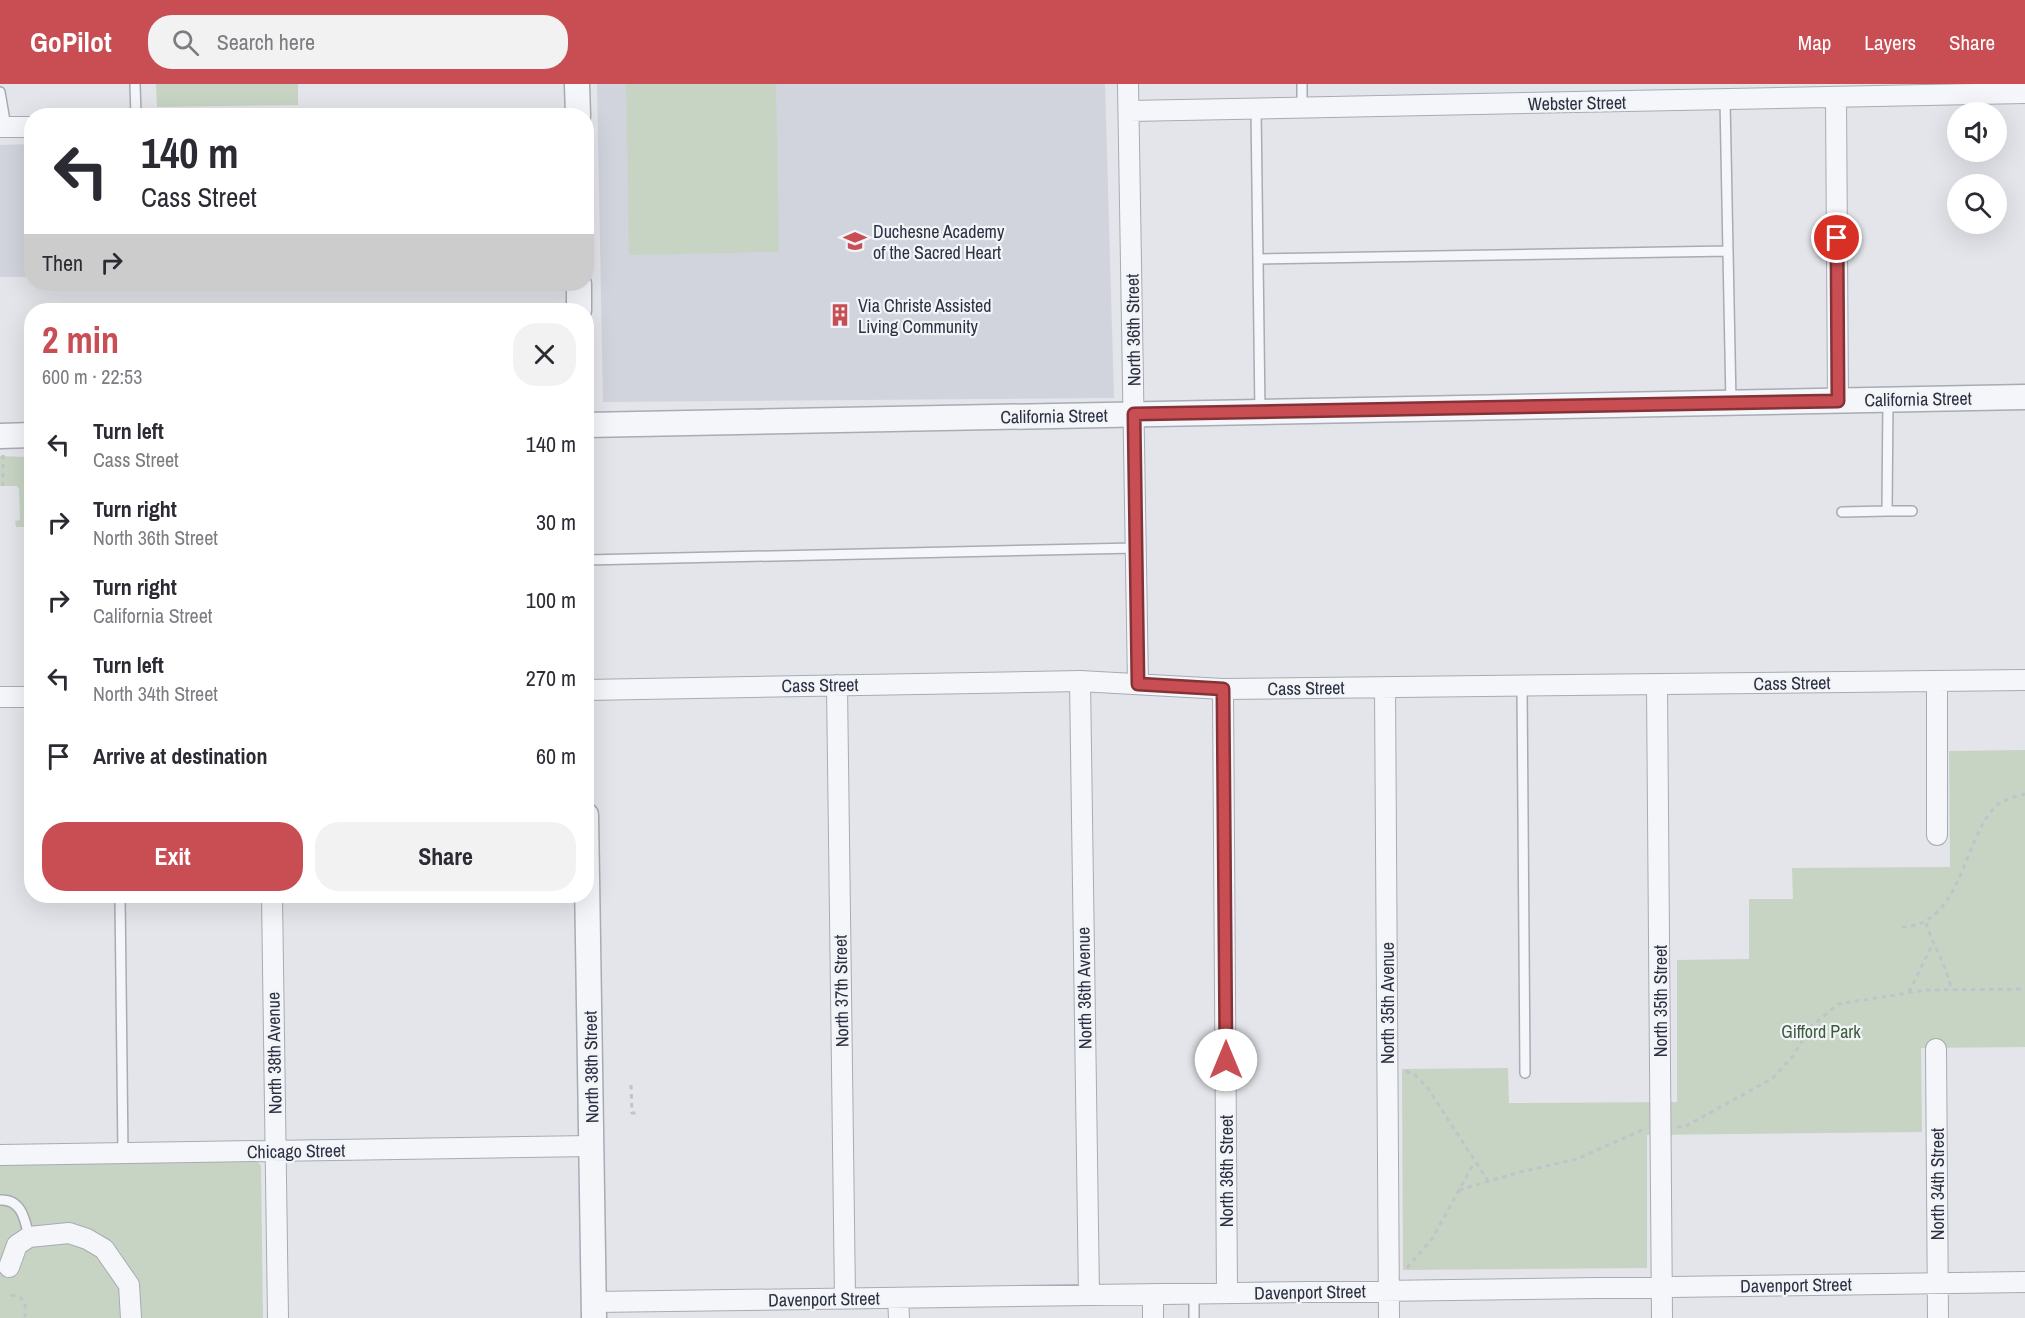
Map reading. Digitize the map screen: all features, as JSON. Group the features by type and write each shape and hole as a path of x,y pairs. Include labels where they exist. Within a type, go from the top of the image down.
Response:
{"street":[{"path":"577,84 578,108"},
{"name":"North 36th Street","path":"1128,84 1138,684"},
{"name":"Webster Street","path":"1129,111 2025,93"},
{"path":"1836,97 1838,401"},
{"path":"3,127 24,127"},
{"name":"California Street","path":"594,425 2025,397"},
{"path":"0,436 24,435"},
{"name":"Cass Street","path":"594,690 1080,681 1223,689 2025,680"},
{"name":"North 36th Avenue","path":"1080,681 1089,1295"},
{"path":"1937,681 1937,835"},
{"name":"North 37th Street","path":"837,685 845,1298"},
{"name":"North 35th Street","path":"1657,685 1662,1318"},
{"name":"North 35th Avenue","path":"1385,687 1389,1318"},
{"name":"North 36th Street","path":"1223,689 1227,1293"},
{"path":"0,697 24,697"},
{"name":"North 38th Avenue","path":"272,903 278,1318"},
{"name":"North 38th Street","path":"588,903 594,1310"},
{"name":"North 34th Street","path":"1936,1049 1938,1318"},
{"name":"Chicago Street","path":"0,1155 592,1146"},
{"path":"8,1259 16,1245 29,1237 69,1233 104,1249 129,1285 131,1318"},
{"name":"Davenport Street","path":"594,1310 845,1298 2025,1282"},
{"path":"1153,1294 1153,1318"},
{"path":"898,1298 899,1318"}],"lane":[{"path":"135,84 136,108"},
{"path":"1302,84 1302,108"},
{"path":"0,92 3,127"},
{"path":"1725,100 1731,403"},
{"path":"1256,109 1260,412"},
{"path":"1258,259 1728,251"},
{"path":"1887,511 1888,400"},
{"path":"1842,512 1912,511"},
{"path":"594,560 1136,548"},
{"path":"1522,686 1525,1073"},
{"path":"120,903 123,1154"},
{"path":"0,1200 12,1202 18,1206 29,1237"},
{"path":"1194,1294 1194,1318"}],"path":[{"path":"2,484 3,460"},
{"path":"1902,927 1926,923 1961,876 1995,808 2025,794"},
{"path":"1926,923 1932,945 1948,975 1951,990"},
{"path":"1908,993 1932,945"},
{"path":"1677,1127 1684,1127 1773,1078 1792,1057 1812,1026 1829,1010 1849,1001 1951,990 2025,989"},
{"path":"1402,1069 1415,1075 1427,1087 1488,1181"},
{"path":"631,1085 632,1113 636,1113"},
{"path":"1459,1190 1577,1159 1634,1132 1646,1130"},
{"path":"1403,1270 1420,1256 1474,1162"},
{"path":"11,1295 20,1297 25,1302 25,1318"}],"shaded area":[{"name":"Duchesne Academy of the Sacred Heart","path":"597,84 1105,84 1114,398 603,402"},
{"path":"24,144 24,277 0,277 0,145"}],"green space":[{"path":"156,84 298,84 298,105 157,107"},
{"path":"626,84 776,84 779,252 629,255"},
{"path":"0,456 24,457 24,527 16,527 15,521 20,520 19,489 17,486 0,486"},
{"name":"Gifford Park","path":"2025,750 2025,1047 1921,1048 1922,1132 1647,1135 1647,1268 1403,1270 1402,1069 1508,1068 1509,1103 1677,1102 1677,960 1749,959 1749,899 1793,899 1792,868 1950,867 1949,751"},
{"path":"255,1158 261,1166 263,1318 0,1318 0,1161"}],"place":[{"name":"Duchesne Academy of the Sacred Heart","path":"855,241"},
{"name":"Via Christe Assisted Living Community","path":"840,315"}],"route":[{"path":"1226,1060 1223,689 1138,684 1134,414 1838,401 1837,238"}]}
